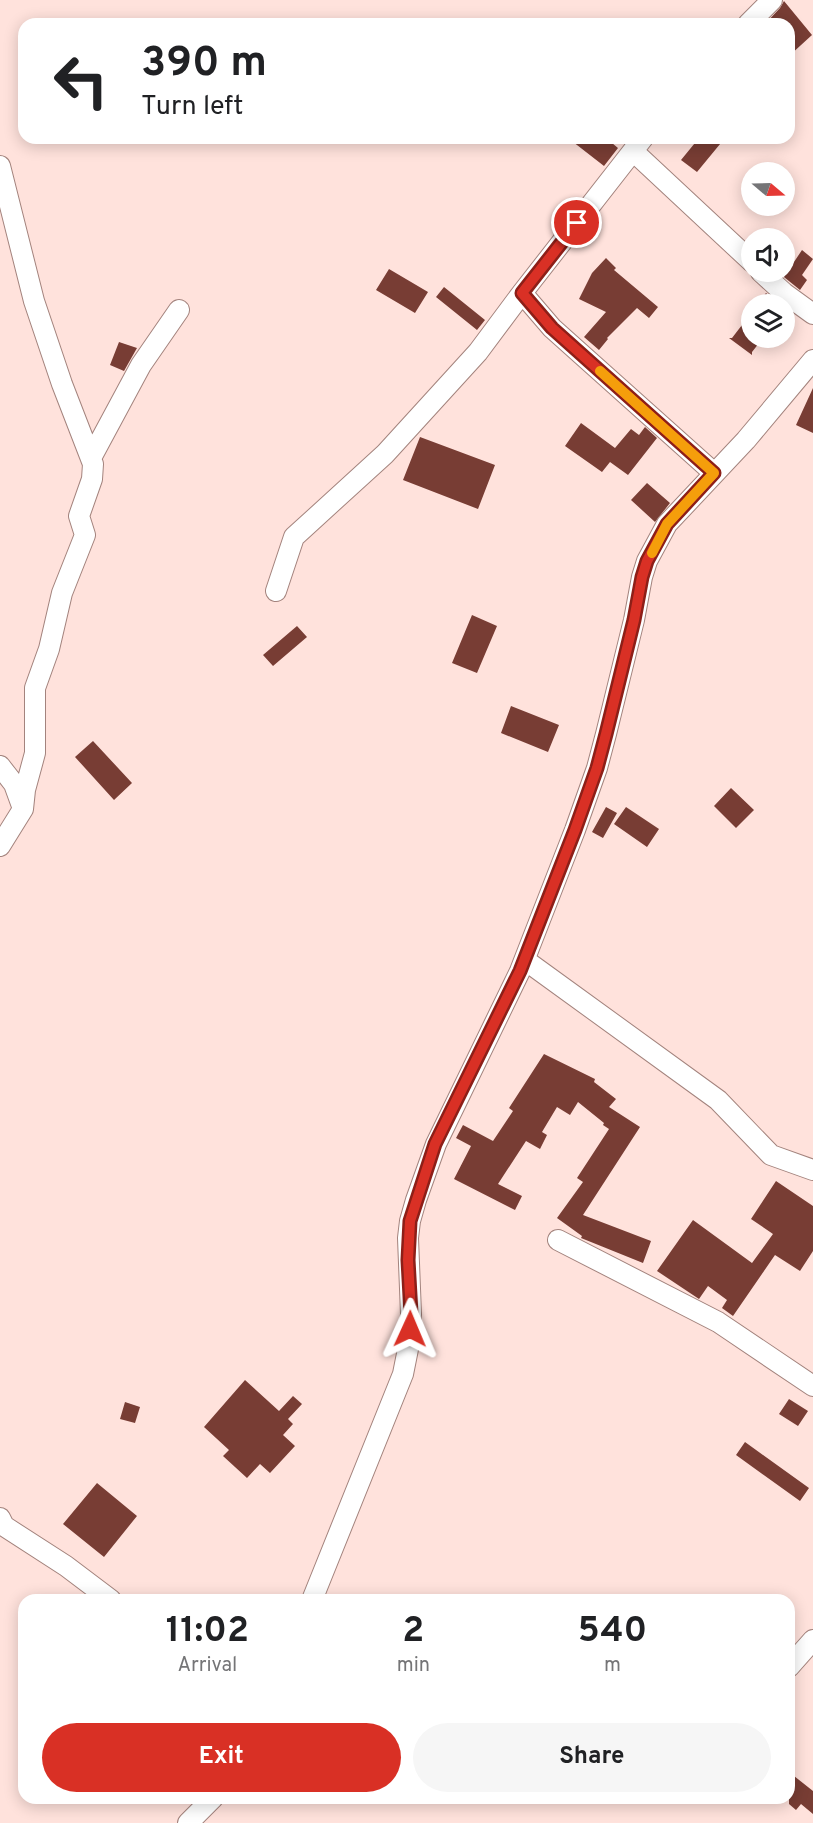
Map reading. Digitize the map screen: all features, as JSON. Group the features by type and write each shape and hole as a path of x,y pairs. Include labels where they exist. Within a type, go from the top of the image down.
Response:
{"street":[{"path":"754,18 772,0"},
{"path":"276,591 294,537 385,454 478,352 638,145 741,251"},
{"path":"0,166 34,301 62,384 91,458 92,479 79,516 85,535 62,593 49,649 35,688 35,753 25,790 23,809 0,846"},
{"path":"772,282 813,314"},
{"path":"522,293 552,328 714,473"},
{"path":"91,458 141,365 179,310"},
{"path":"314,1594 403,1374 409,1344 411,1314 408,1238 416,1200 435,1144 525,960 575,830 597,768 647,561 667,524 746,440 813,360"},
{"path":"0,766 14,784 23,809"},
{"path":"525,960 718,1100 771,1155 813,1170"},
{"path":"558,1240 718,1322 813,1386"},
{"path":"1,1526 66,1566 103,1594"},
{"path":"795,1660 813,1640"},
{"path":"188,1823 207,1804"}],"building":[{"path":"784,1 812,35 795,51 795,18 771,18"},
{"path":"576,144 613,144 618,148 604,166"},
{"path":"694,144 720,144 697,172 681,160"},
{"path":"802,250 813,259 802,275 807,280 800,290 790,282 795,282 795,260"},
{"path":"606,258 616,268 614,270 658,307 649,318 637,308 607,338 599,350 584,337 606,312 579,299 592,273"},
{"path":"389,269 428,292 415,313 376,290"},
{"path":"444,287 485,320 477,330 436,297"},
{"path":"741,326 741,347 729,338 732,338"},
{"path":"119,342 137,348 124,371 110,365"},
{"path":"743,348 755,348 752,355"},
{"path":"813,388 813,433 796,425"},
{"path":"581,423 615,448 631,429 639,435 645,427 657,438 628,475 610,462 602,472 565,446"},
{"path":"420,437 495,465 478,509 403,480"},
{"path":"647,483 670,503 655,522 631,500"},
{"path":"472,615 497,626 477,673 452,663"},
{"path":"297,626 307,637 273,666 263,655"},
{"path":"511,706 559,725 548,752 501,733"},
{"path":"93,741 132,783 114,800 75,757"},
{"path":"731,788 754,810 736,828 714,806"},
{"path":"606,807 617,813 603,838 592,832"},
{"path":"626,807 659,829 647,847 614,824"},
{"path":"544,1054 595,1079 594,1082 616,1099 609,1107 640,1127 583,1215 651,1241 643,1263 581,1238 582,1236 557,1218 583,1182 577,1178 609,1129 578,1102 570,1115 557,1107 542,1132 547,1135 540,1149 526,1141 498,1184 522,1196 515,1210 454,1179 471,1146 456,1138 463,1125 493,1141 513,1111 509,1108"},
{"path":"776,1181 813,1206 813,1251 800,1271 775,1255 733,1316 722,1308 727,1300 708,1286 699,1299 657,1271 693,1220 752,1263 773,1234 751,1219"},
{"path":"245,1380 279,1411 293,1396 302,1404 288,1419 293,1424 283,1435 295,1446 270,1473 260,1464 247,1478 223,1456 229,1450 204,1427"},
{"path":"789,1399 808,1411 798,1426 779,1414"},
{"path":"125,1402 140,1407 135,1423 120,1419"},
{"path":"745,1442 809,1488 800,1501 736,1455"},
{"path":"97,1483 137,1516 104,1557 63,1524"},
{"path":"795,1777 813,1791 813,1814 801,1804 796,1810 789,1804 795,1804"}],"slow traffic":[{"path":"600,371 714,473 667,524 652,553"}],"route":[{"path":"410,1329 408,1260 410,1221 435,1144 520,971 575,830 597,768 647,561 667,524 714,473 552,328 522,293 577,223"}]}
